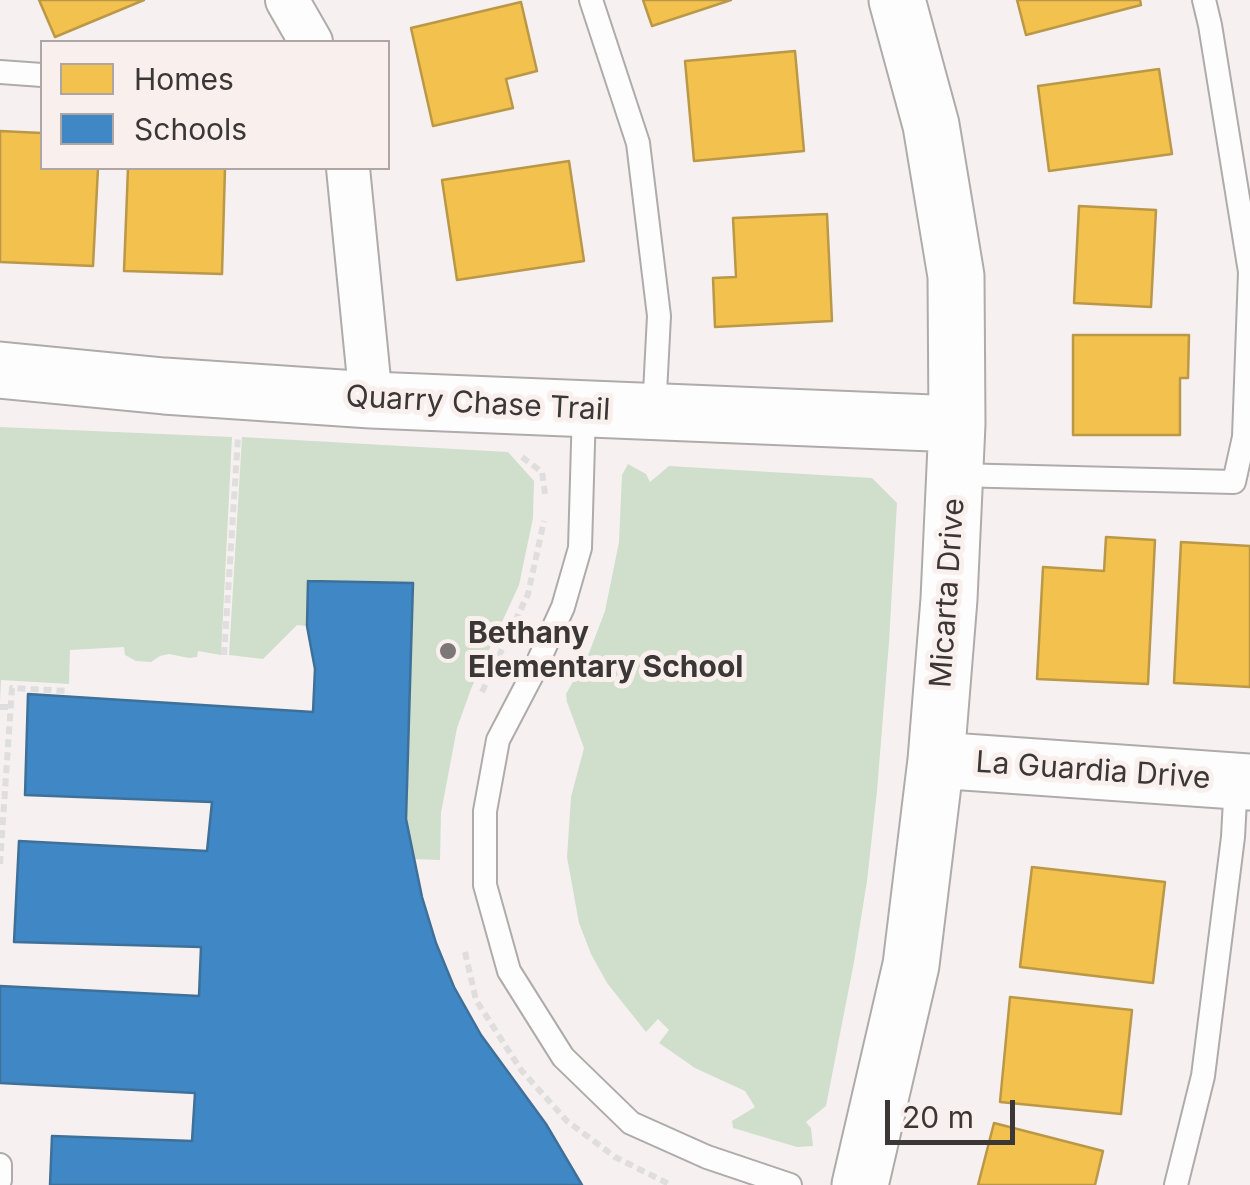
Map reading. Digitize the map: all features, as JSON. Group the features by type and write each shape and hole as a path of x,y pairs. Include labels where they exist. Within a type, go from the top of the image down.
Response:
{"street":[{"path":"287,0 310,40"},
{"name":"Micarta Drive","path":"860,1185 911,965 936,760 956,449 956,276 931,126 897,0"},
{"path":"348,170 371,400"},
{"name":"Quarry Chase Trail","path":"0,370 371,400 654,412 956,449"},
{"name":"La Guardia Drive","path":"936,760 1243,781"}],"lane":[{"path":"591,0 638,143 659,316 654,412"},
{"path":"956,449 1242,483 1250,272 1204,0"},
{"path":"0,72 40,75"},
{"path":"584,408 580,548 563,606 498,740 485,811 485,886 509,971 564,1057 631,1123 707,1157 790,1185"},
{"path":"1176,1185 1203,1076 1243,781"},
{"path":"0,1165 0,1180"}],"path":[{"path":"224,655 238,432"},
{"path":"481,693 528,594 546,511 542,472 520,456"},
{"path":"0,864 12,688 68,692"},
{"path":"0,707 11,708"},
{"path":"464,944 476,1000 520,1070 568,1120 615,1158 671,1185"}],"green space":[{"path":"0,427 232,437 221,655 198,651 197,657 169,654 151,662 125,655 124,647 70,650 69,684 1,680 0,702"},
{"path":"242,437 508,452 534,481 533,518 519,585 457,728 441,813 440,860 413,859 406,819 413,583 309,581 307,626 297,625 263,659 229,655"},
{"path":"628,464 646,474 650,482 669,466 872,478 897,503 889,642 867,881 826,1106 806,1122 811,1128 813,1146 797,1147 733,1128 732,1121 755,1107 745,1091 695,1068 659,1043 669,1030 658,1019 646,1032 607,983 579,923 567,857 571,797 584,748 566,694 589,653 605,611 619,542 622,475"}],"building: Homes":[{"path":"39,0 144,0 55,37"},
{"path":"643,0 731,0 652,26"},
{"path":"1017,0 1140,0 1141,5 1026,35"},
{"path":"521,2 537,71 506,79 513,108 433,126 411,28"},
{"path":"795,51 804,151 694,161 685,61"},
{"path":"1159,69 1172,154 1049,171 1038,86"},
{"path":"0,131 40,133 40,170 98,170 93,266 0,262"},
{"path":"569,161 584,261 457,280 442,180"},
{"path":"128,170 225,170 222,274 124,271"},
{"path":"1079,206 1156,210 1151,307 1074,303"},
{"path":"827,214 832,321 715,327 713,278 736,277 733,218"},
{"path":"1073,335 1189,335 1188,378 1180,378 1180,435 1073,435"},
{"path":"1106,537 1155,540 1148,684 1037,679 1043,567 1104,571"},
{"path":"1181,542 1250,546 1250,687 1174,683"},
{"path":"1032,867 1165,882 1153,983 1020,967"},
{"path":"1010,997 1132,1010 1121,1114 1000,1102"},
{"path":"994,1123 1103,1151 1095,1185 978,1185"}],"building: Schools":[{"path":"308,581 413,583 406,819 422,897 454,987 481,1035 546,1124 582,1185 50,1185 52,1136 192,1141 195,1093 0,1083 0,986 199,996 201,947 14,942 19,841 207,851 212,802 25,795 28,694 313,712 315,669 307,626"}],"place":[{"name":"Bethany Elementary School","path":"448,651"}]}
